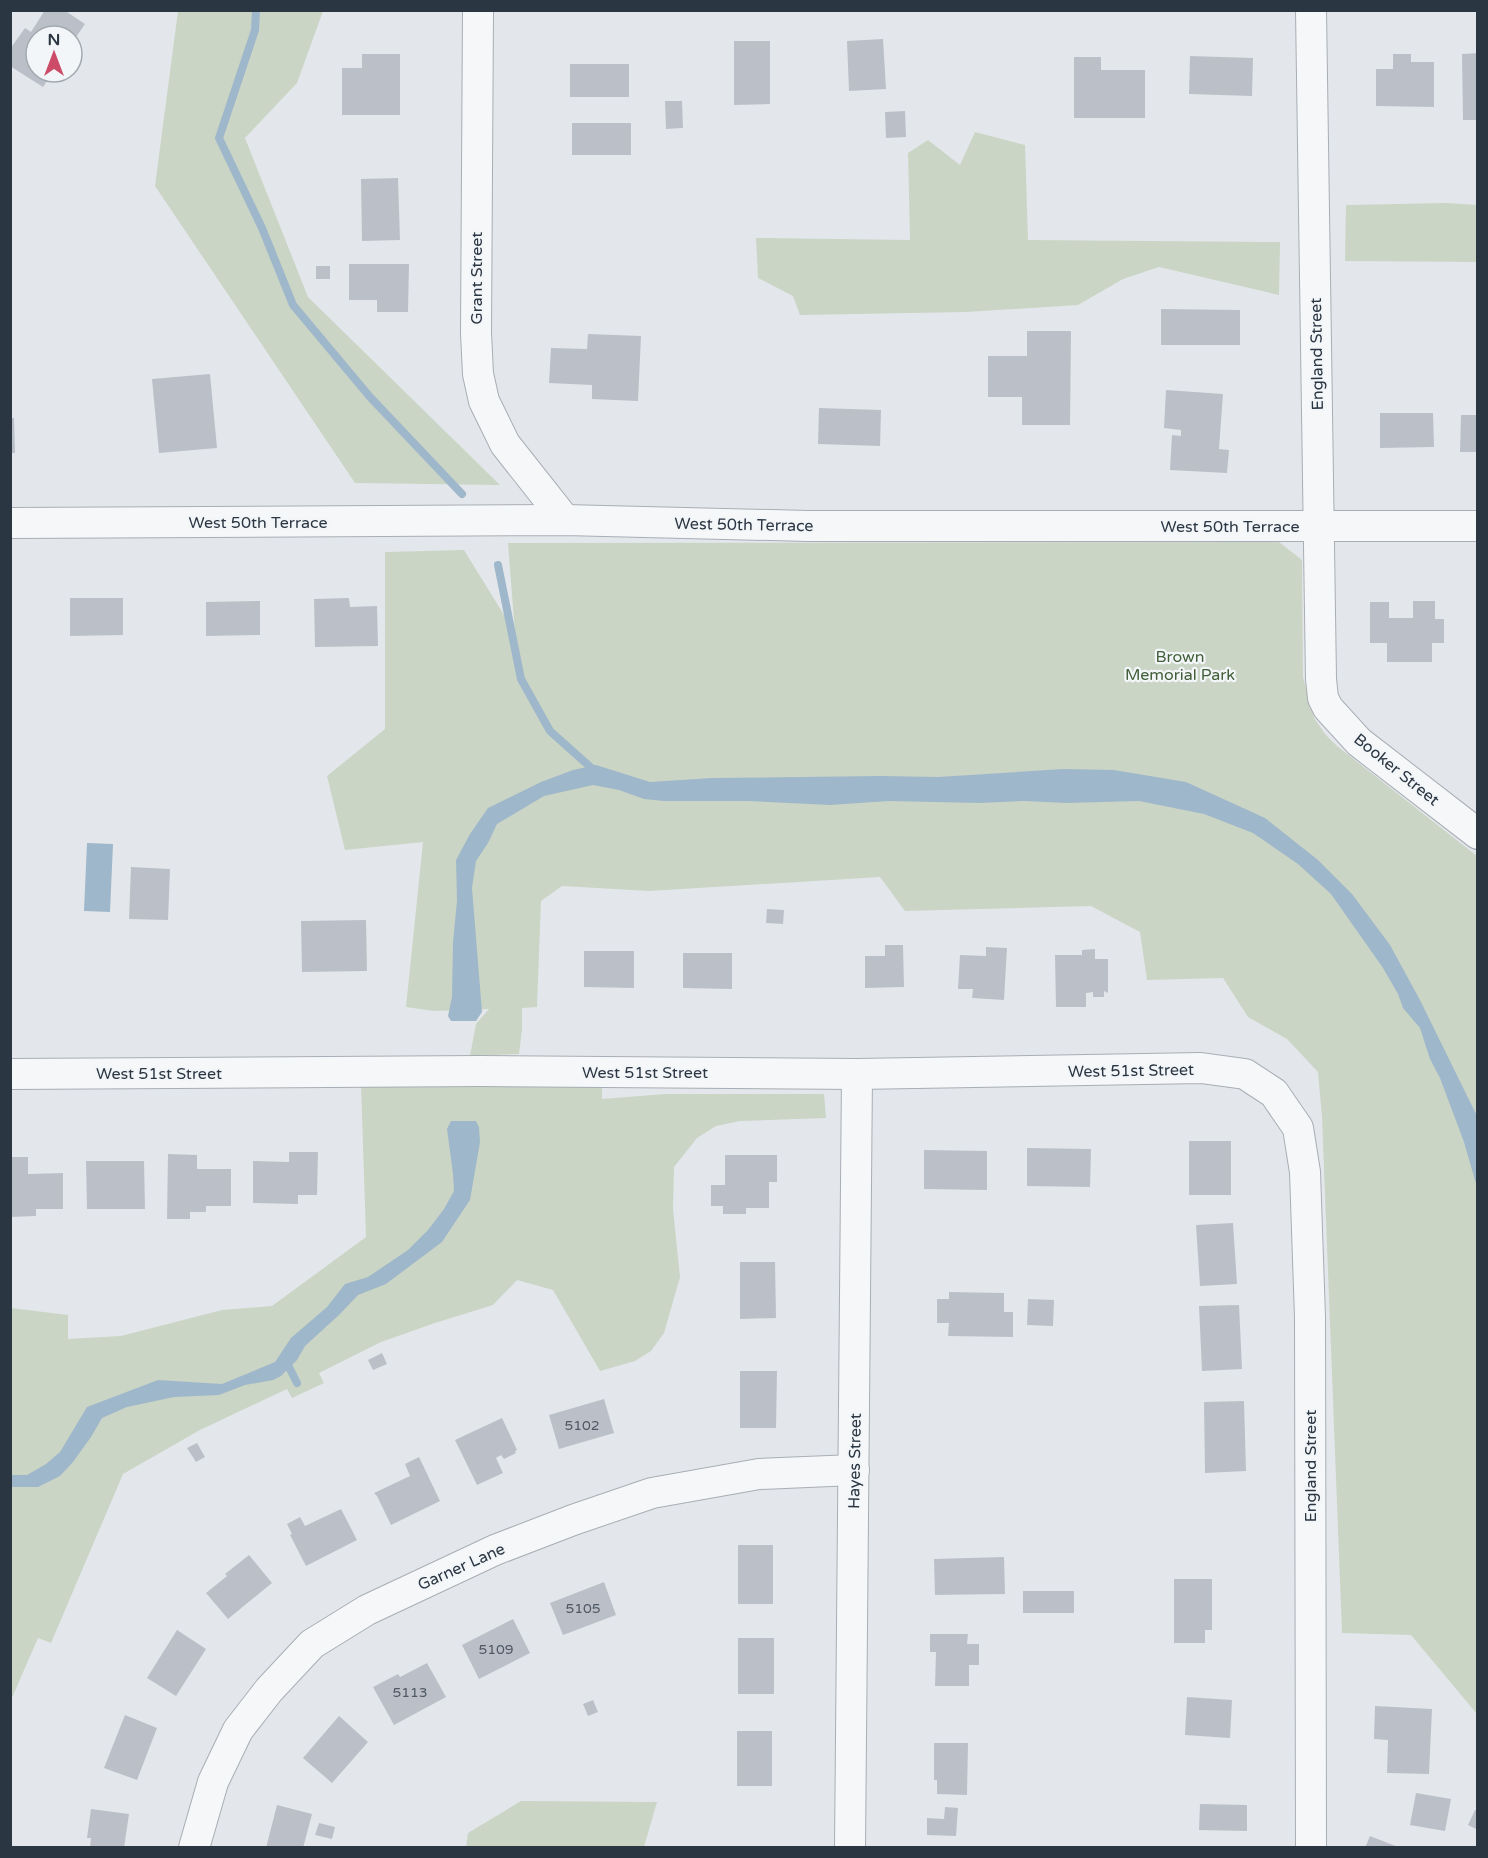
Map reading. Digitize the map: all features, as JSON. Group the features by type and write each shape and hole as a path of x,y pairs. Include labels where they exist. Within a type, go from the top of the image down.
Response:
{"street":[{"name":"Grant Street","path":"478,10 476,321 478,374 484,400 505,444 565,520"},
{"name":"England Street","path":"1311,10 1318,526 1323,698"},
{"name":"West 50th Terrace","path":"10,523 565,520 808,526 1478,526"},
{"name":"Booker Street","path":"1323,698 1328,708 1359,742 1478,834"},
{"name":"West 51st Street","path":"10,1074 480,1071 857,1074 1201,1068 1245,1074 1274,1093"},
{"name":"Hayes Street","path":"850,1848 857,1074"},
{"name":"England Street","path":"1274,1093 1299,1128 1305,1172 1310,1329 1311,1848"},
{"name":"Garner Lane","path":"194,1848 213,1782 238,1730 269,1690 312,1644 366,1610 495,1550 652,1493 759,1474 854,1470"}],"green space":[{"path":"178,11 323,11 297,83 245,138 308,297 500,485 355,483 155,186"},
{"path":"975,132 1025,145 1028,240 1280,242 1279,295 1159,267 1123,279 1078,305 966,312 800,315 793,296 758,278 756,238 910,240 908,153 928,140 960,165"},
{"path":"1447,203 1477,205 1477,262 1345,261 1346,205"},
{"name":"Brown Memorial Park","path":"1279,542 1302,560 1303,677 1314,718 1337,746 1477,856 1477,1714 1411,1635 1342,1633 1322,1117 1318,1072 1287,1039 1248,1017 1223,978 1147,980 1140,932 1091,906 905,911 880,877 649,891 562,886 541,901 537,1007 522,1008 519,1054 470,1056 476,1024 489,1009 434,1011 406,1007 423,842 345,850 327,776 385,729 385,552 464,550 515,633 508,543"},
{"path":"361,1084 602,1086 602,1099 665,1094 824,1094 826,1118 740,1121 716,1126 697,1138 674,1167 673,1209 680,1277 664,1333 651,1351 635,1361 600,1371 553,1290 517,1280 493,1305 381,1342 319,1373 324,1383 292,1398 287,1389 200,1430 123,1474 51,1643 38,1638 11,1700 11,1308 68,1315 68,1339 121,1336 222,1310 272,1306 366,1237"},
{"path":"521,1801 657,1802 644,1847 466,1847 468,1833"}],"water":[{"path":"596,765 650,782 712,778 938,777 1063,769 1114,770 1186,782 1265,818 1318,860 1352,894 1390,945 1477,1116 1477,1187 1464,1142 1440,1078 1430,1059 1420,1028 1403,1008 1383,968 1331,894 1298,864 1253,833 1204,814 1139,801 980,803 889,801 830,805 749,801 664,801 644,799 619,790 593,785 544,796 497,824 476,861 472,888 482,1012 476,1021 451,1021 448,1016 452,997 453,942 457,901 456,860 470,834 488,808 541,782 573,770"},
{"path":"87,843 113,844 110,912 84,911"},
{"path":"451,1121 476,1121 479,1127 480,1142 470,1200 442,1242 386,1284 358,1295 305,1346 297,1360 281,1376 273,1380 245,1385 219,1395 174,1397 127,1407 102,1418 73,1462 60,1476 38,1487 11,1487 11,1475 27,1475 46,1464 60,1452 87,1407 158,1380 222,1384 275,1362 291,1338 327,1307 345,1284 368,1277 408,1250 428,1230 444,1209 454,1191 447,1129"}],"building":[{"path":"45,10 64,10 85,24 84,25 36,24"},
{"path":"24,29 24,75 10,66 10,49"},
{"path":"883,39 886,89 849,91 847,41"},
{"path":"734,41 770,41 770,104 734,105"},
{"path":"1478,53 1478,120 1463,120 1462,54"},
{"path":"362,54 400,54 400,115 342,115 342,68 362,68"},
{"path":"1393,54 1411,54 1411,62 1434,62 1434,107 1376,106 1376,69 1393,69"},
{"path":"1190,56 1253,58 1252,96 1189,94"},
{"path":"1074,57 1101,57 1101,70 1145,70 1145,118 1074,118"},
{"path":"570,64 629,64 629,97 570,97"},
{"path":"665,101 682,101 683,128 666,129"},
{"path":"905,111 906,137 886,138 885,112"},
{"path":"572,123 631,123 631,155 572,155"},
{"path":"398,178 400,240 362,241 361,179"},
{"path":"349,264 409,264 408,312 377,312 377,300 349,300"},
{"path":"316,266 330,266 330,279 316,279"},
{"path":"1161,309 1240,310 1240,345 1161,345"},
{"path":"1027,331 1071,331 1070,425 1022,425 1022,397 988,397 988,356 1027,356"},
{"path":"588,334 641,336 638,401 592,399 592,385 549,383 551,348 587,349"},
{"path":"210,374 217,448 159,453 152,379"},
{"path":"1166,390 1223,394 1219,449 1229,450 1227,473 1170,470 1172,435 1181,436 1181,430 1164,428"},
{"path":"819,408 881,410 880,446 818,444"},
{"path":"1380,413 1433,413 1434,447 1380,448"},
{"path":"1461,415 1478,415 1478,452 1460,452"},
{"path":"10,418 14,418 15,453 10,453"},
{"path":"70,598 123,598 123,635 70,636"},
{"path":"349,598 350,607 377,606 378,646 315,647 314,599"},
{"path":"260,601 260,635 206,636 206,602"},
{"path":"1413,601 1435,601 1435,619 1444,619 1444,643 1432,643 1432,662 1387,662 1387,643 1370,643 1370,602 1389,602 1389,618 1413,618"},
{"path":"131,867 170,869 168,920 129,919"},
{"path":"767,909 784,910 783,924 766,923"},
{"path":"366,920 367,971 302,972 301,921"},
{"path":"885,945 903,945 904,987 865,988 865,956 885,956"},
{"path":"986,947 1007,948 1004,1000 972,998 973,989 958,989 960,955 986,956"},
{"path":"1095,949 1095,959 1108,959 1108,993 1104,991 1104,997 1093,997 1093,992 1086,993 1086,1007 1056,1007 1055,955 1082,955 1082,950"},
{"path":"584,951 634,951 634,988 584,987"},
{"path":"683,953 732,953 732,989 683,988"},
{"path":"1189,1141 1231,1141 1231,1195 1189,1195"},
{"path":"1027,1148 1091,1149 1090,1187 1027,1186"},
{"path":"924,1150 987,1151 987,1190 924,1189"},
{"path":"289,1152 318,1152 317,1195 298,1195 298,1204 253,1203 253,1161 289,1162"},
{"path":"168,1154 197,1155 197,1169 231,1169 231,1206 206,1206 206,1212 190,1212 190,1219 167,1219"},
{"path":"725,1155 777,1155 777,1182 769,1182 769,1208 746,1208 746,1214 723,1214 723,1206 711,1206 711,1185 725,1185"},
{"path":"10,1157 28,1157 28,1174 63,1173 63,1209 36,1209 36,1216 10,1217"},
{"path":"86,1161 144,1161 145,1209 87,1209"},
{"path":"1233,1223 1237,1284 1200,1286 1196,1225"},
{"path":"740,1262 775,1262 776,1318 740,1319"},
{"path":"949,1292 1004,1293 1004,1312 1013,1312 1013,1337 948,1336 949,1323 937,1323 937,1299 949,1299"},
{"path":"1028,1299 1054,1300 1053,1326 1027,1325"},
{"path":"1239,1305 1242,1369 1202,1371 1199,1306"},
{"path":"382,1353 387,1364 373,1370 368,1360"},
{"path":"740,1371 777,1371 776,1428 740,1428"},
{"path":"604,1399 614,1433 559,1449 549,1415"},
{"path":"1244,1401 1246,1471 1205,1473 1204,1402"},
{"path":"502,1418 517,1450 516,1453 504,1459 501,1455 496,1458 503,1473 477,1485 455,1440"},
{"path":"197,1443 205,1457 196,1462 187,1448"},
{"path":"419,1457 440,1501 391,1525 374,1493 410,1476 405,1464"},
{"path":"341,1509 357,1540 306,1566 290,1535 292,1534 287,1524 300,1517 305,1526"},
{"path":"738,1545 773,1545 773,1604 738,1604"},
{"path":"249,1555 272,1583 228,1619 206,1593"},
{"path":"1004,1557 1005,1594 935,1595 934,1559"},
{"path":"1174,1579 1212,1579 1212,1630 1205,1630 1205,1643 1174,1643"},
{"path":"604,1582 616,1615 563,1635 550,1603"},
{"path":"1023,1591 1074,1591 1074,1613 1023,1613"},
{"path":"513,1619 530,1653 479,1679 462,1645"},
{"path":"177,1630 206,1649 176,1696 147,1678"},
{"path":"930,1634 968,1634 967,1644 979,1644 979,1665 969,1665 969,1686 935,1686 936,1652 930,1652"},
{"path":"738,1638 774,1638 774,1694 738,1694"},
{"path":"427,1663 446,1697 394,1725 373,1687 398,1674 400,1677"},
{"path":"1187,1697 1232,1700 1230,1738 1185,1735"},
{"path":"593,1700 598,1712 588,1716 583,1704"},
{"path":"1375,1706 1432,1709 1429,1774 1387,1773 1388,1740 1374,1739"},
{"path":"125,1715 157,1728 137,1780 104,1768"},
{"path":"339,1716 368,1742 332,1783 303,1758"},
{"path":"737,1731 772,1731 772,1786 737,1786"},
{"path":"934,1743 968,1743 967,1795 937,1794 937,1780 934,1780"},
{"path":"1416,1793 1451,1799 1445,1831 1410,1825"},
{"path":"1200,1804 1247,1805 1247,1831 1199,1830"},
{"path":"277,1805 312,1814 303,1848 266,1848"},
{"path":"945,1807 958,1808 956,1836 927,1835 927,1818 944,1819"},
{"path":"91,1809 129,1814 124,1848 90,1848 91,1838 87,1838"},
{"path":"1475,1810 1478,1811 1478,1830 1468,1825"},
{"path":"319,1823 335,1827 332,1839 315,1835"},
{"path":"1370,1836 1398,1847 1398,1848 1365,1848"}],"waterway":[{"path":"256,10 255,30 219,138 262,228 293,305 370,397 462,494"},
{"path":"498,565 521,679 550,731 597,773"},
{"path":"286,1361 297,1383"}]}
